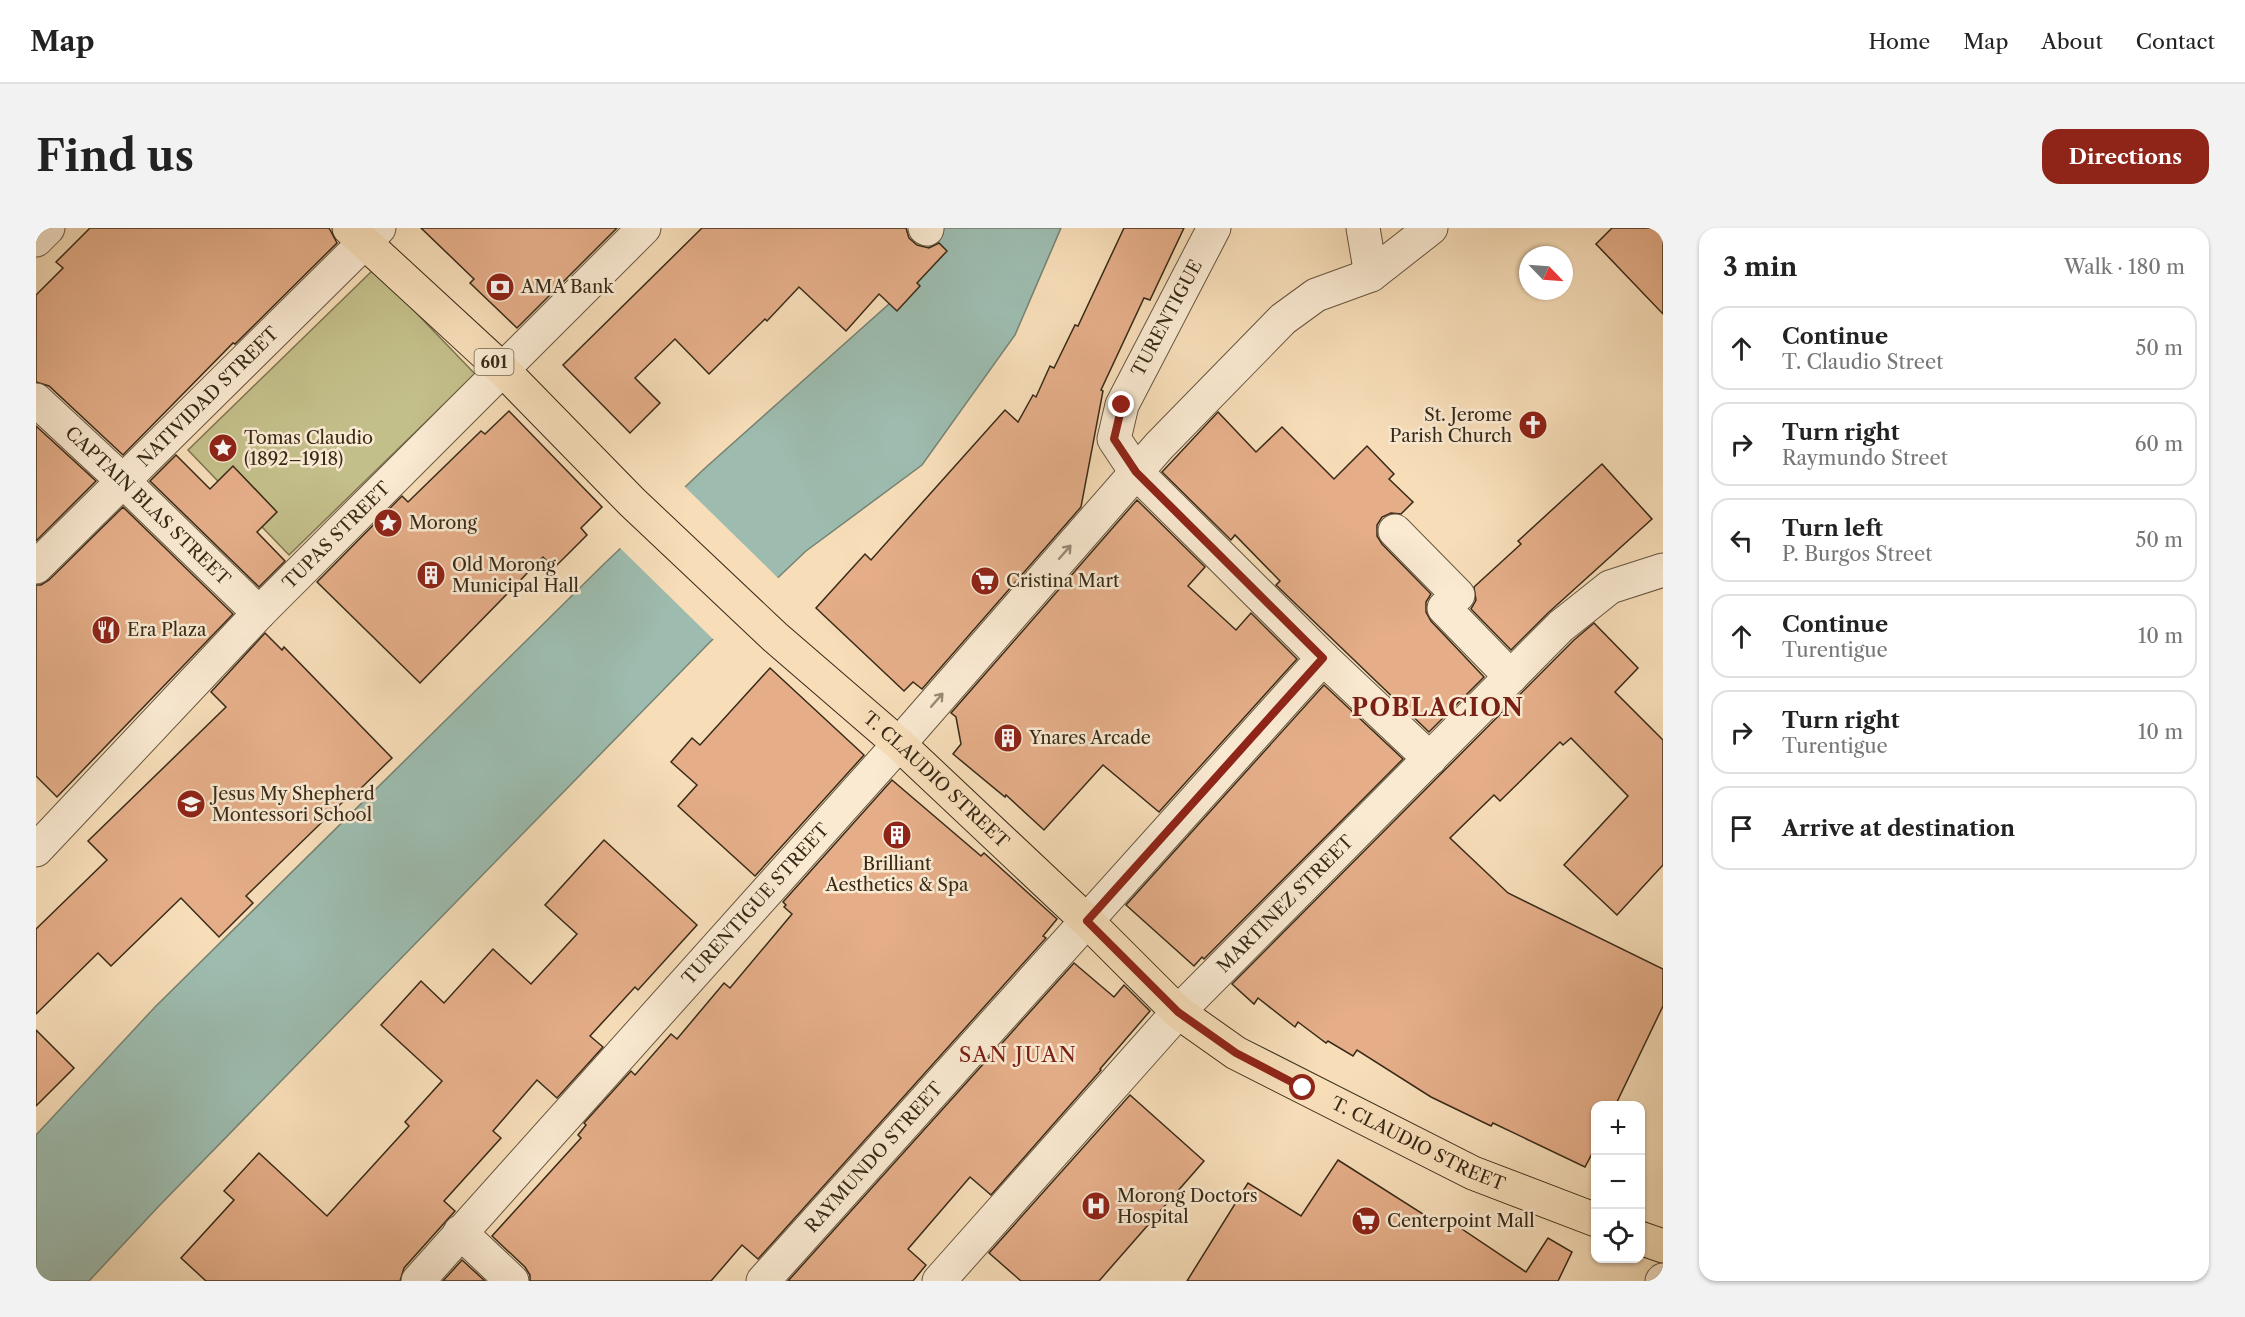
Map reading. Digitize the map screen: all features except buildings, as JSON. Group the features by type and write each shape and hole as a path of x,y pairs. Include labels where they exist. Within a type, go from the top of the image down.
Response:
{"main road":[{"name":"T. CLAUDIO STREET","path":"364,233 632,502 775,637 899,744 1087,921 1178,1012 1236,1053 1473,1173 1591,1218"},
{"path":"1645,1239 1663,1246"}],"street":[{"path":"36,240 48,228"},
{"name":"TUPAS STREET","path":"36,850 259,614 644,228"},
{"name":"TURENTIGUE","path":"1214,228 1122,405 1114,439 1136,472 1323,658 1430,759"},
{"path":"1363,228 1371,275"},
{"name":"TURENTIGUE STREET","path":"418,1281 899,744 1136,472 1283,319 1316,295 1371,275 1431,228"},
{"name":"NATIVIDAD STREET","path":"36,567 364,233"},
{"name":"CAPTAIN BLAS STREET","path":"36,400 122,480 259,614"},
{"path":"1395,531 1458,595 1444,609 1510,677"},
{"name":"MARTINEZ STREET","path":"939,1281 1178,1012 1561,626 1610,587 1663,570"},
{"name":"RAYMUNDO STREET","path":"763,1281 1323,658"},
{"path":"460,1232 512,1281"}],"shaded area":[{"path":"939,228 1061,228 1015,335 922,465 806,551 710,642 158,1207 89,1281 36,1281 36,1135 155,1007 604,564 704,469 908,287"},
{"path":"374,269 475,374 289,555 188,450"}],"pier":[{"path":"683,485 780,580 715,641 618,546"}],"place":[{"name":"AMA Bank","path":"500,287"},
{"name":"St. Jerome Parish Church","path":"1533,425"},
{"name":"Tomas Claudio (1892–1918)","path":"223,448"},
{"name":"Morong","path":"388,523"},
{"name":"Old Morong Municipal Hall","path":"431,575"},
{"name":"Cristina Mart","path":"985,581"},
{"name":"Era Plaza","path":"106,630"},
{"name":"Ynares Arcade","path":"1008,738"},
{"name":"Jesus My Shepherd Montessori School","path":"191,804"},
{"name":"Brilliant Aesthetics & Spa","path":"897,835"},
{"name":"Morong Doctors Hospital","path":"1096,1206"},
{"name":"Centerpoint Mall","path":"1366,1221"}],"district":[{"name":"POBLACION","path":"1438,707"},
{"name":"SAN JUAN","path":"1018,1054"}],"route":[{"path":"1122,405 1114,439 1136,472 1323,658 1087,921 1178,1012 1236,1053 1303,1088"}]}
